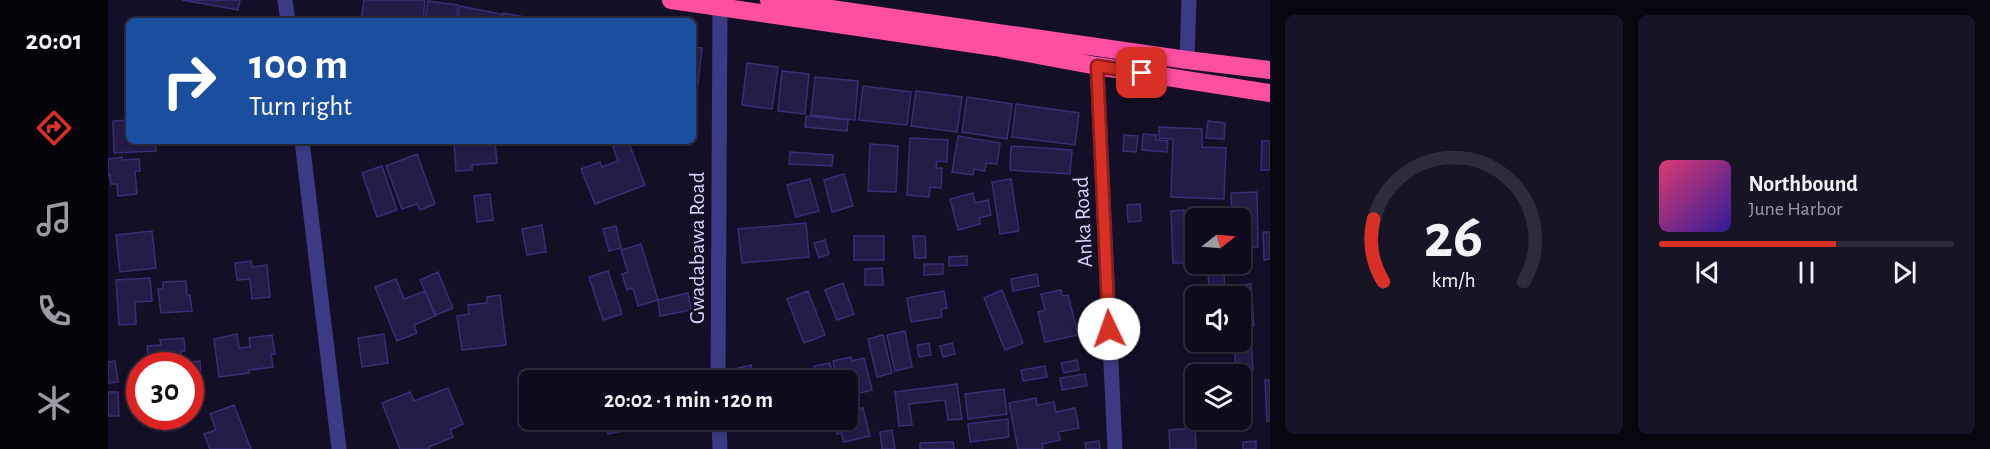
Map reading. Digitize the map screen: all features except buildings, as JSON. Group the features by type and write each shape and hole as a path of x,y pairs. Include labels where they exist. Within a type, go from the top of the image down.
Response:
{"highway":[{"path":"671,0 994,47 1097,66 1270,93"},
{"path":"770,0 1270,70"}],"street":[{"path":"285,0 288,18"},
{"path":"1187,60 1189,0"},
{"name":"Gwadabawa Road","path":"718,370 720,7"},
{"name":"Anka Road","path":"1097,66 1114,449"},
{"path":"302,144 339,449"},
{"path":"719,430 720,449"}],"route":[{"path":"1109,329 1097,66 1142,73"}]}
